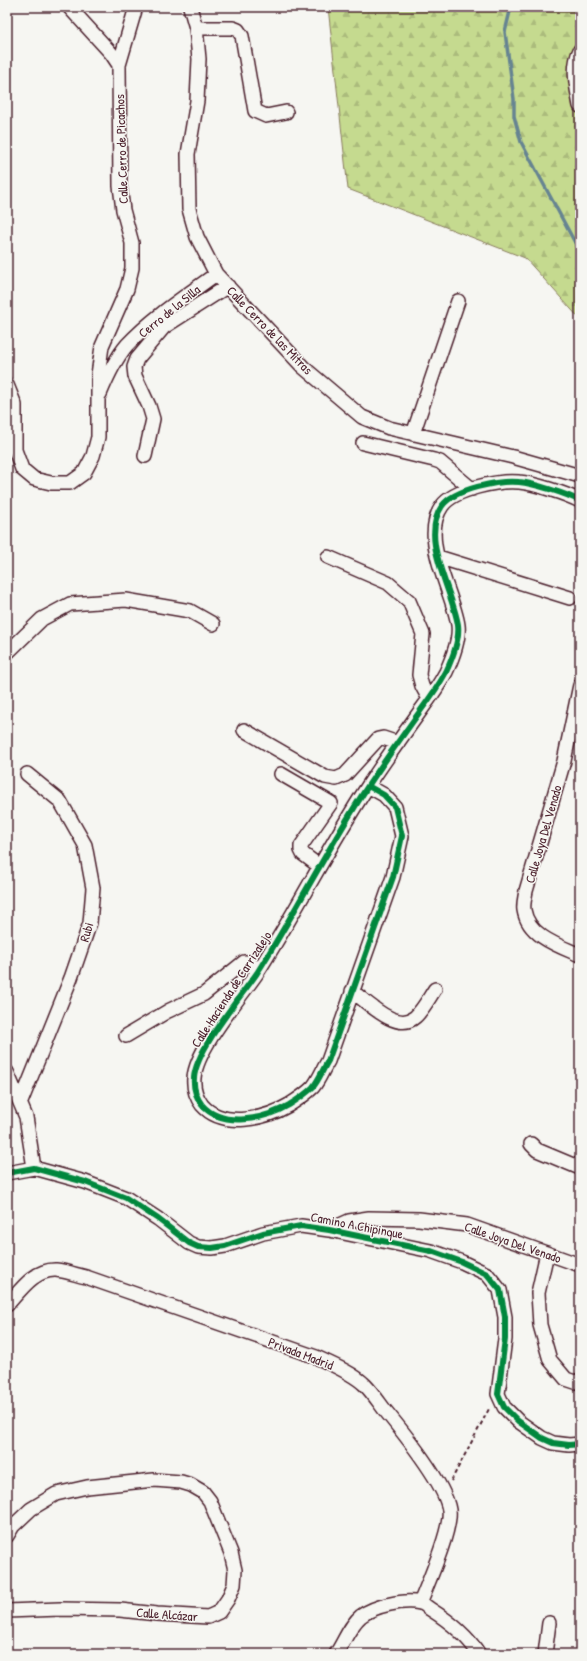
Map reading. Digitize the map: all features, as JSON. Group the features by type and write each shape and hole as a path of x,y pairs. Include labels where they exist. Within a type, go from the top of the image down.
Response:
{"street":[{"path":"68,7 111,53 119,65"},
{"name":"Calle Cerro de Picachos","path":"98,399 98,375 102,346 127,289 132,268 132,243 123,210 120,186 119,65 136,7"},
{"name":"Calle Cerro de las Mitras","path":"190,7 196,28 199,59 197,101 188,154 189,208 198,237 216,274 303,367 362,417 389,428 513,457 580,476"},
{"path":"196,28 233,28 238,30 242,36 255,111 266,116 286,112"},
{"path":"580,50 575,63 575,78 580,106"},
{"name":"Cerro de la Silla","path":"7,385 15,405 15,450 22,470 34,479 51,483 70,483 84,473 93,456 98,437 98,399 108,375 126,346 155,319 216,274"},
{"path":"145,456 153,419 149,406 135,376 134,367 137,359 164,327 228,286"},
{"path":"413,434 458,301"},
{"path":"363,443 440,462 472,489"},
{"name":"Calle Hacienda de Carrizalejo","path":"368,786 384,795 395,808 402,836 393,877 328,1061 313,1087 291,1103 266,1115 240,1119 221,1117 207,1110 195,1096 194,1077 198,1061 209,1042 257,972 368,786 445,674 454,652 458,627 434,540 435,522 441,507 453,495 497,483 520,482 559,492 580,501"},
{"path":"328,557 388,584 410,601 423,634 419,675 422,686 429,699"},
{"path":"438,557 570,598"},
{"path":"7,653 42,619 70,604 126,600 190,611 213,624"},
{"name":"Calle Joya Del Venado","path":"580,685 564,761 526,891 524,910 529,922 538,933 552,943 580,955"},
{"path":"244,730 325,777 336,778 345,775 378,739 383,738 398,743"},
{"name":"Rubi","path":"21,1102 71,978 90,923 93,888 84,845 60,801 27,774"},
{"path":"280,774 331,803 301,846 303,854 319,866"},
{"path":"126,1036 168,1011 204,994 244,962 250,962 257,972"},
{"path":"352,991 389,1018 401,1023 414,1018 435,989"},
{"path":"7,1072 21,1102 26,1117 34,1168"},
{"path":"531,1144 538,1150 580,1168"},
{"name":"Camino A Chipinque","path":"7,1173 34,1168 84,1182 126,1198 158,1219 189,1243 198,1247 212,1248 226,1246 263,1233 301,1226 329,1230 431,1251 462,1262 487,1274 500,1290 505,1317 505,1340 498,1394"},
{"name":"Calle Joya Del Venado","path":"329,1230 349,1221 369,1218 419,1219 467,1224 580,1265"},
{"path":"547,1253 538,1293 540,1325 550,1360 566,1379 575,1382 580,1380"},
{"name":"Privada Madrid","path":"7,1305 34,1277 42,1272 56,1270 86,1277 316,1357 340,1369 365,1385 399,1427 433,1474 444,1494 450,1512 440,1553 420,1602"},
{"path":"498,1394 504,1407 518,1421 542,1438 553,1443 569,1445 580,1444"},
{"name":"Calle Alcázar","path":"7,1536 13,1526 31,1509 56,1494 87,1487 154,1480 181,1482 192,1485 203,1492 210,1501 231,1553 235,1570 234,1585 228,1599 219,1612 208,1616 112,1610 60,1609 7,1611"},
{"path":"336,1654 348,1632 361,1616 381,1606 404,1602 420,1602 445,1619 471,1642 479,1654"},
{"path":"545,1654 549,1623"}],"path":[{"path":"444,1494 498,1394"}],"green space":[{"path":"328,7 580,7 580,319 525,258 348,189"}],"waterway":[{"path":"511,7 505,32 514,99 514,116 521,142 580,252"}],"cycle path":[{"path":"368,786 384,795 395,807 402,836 393,877 328,1061 313,1087 289,1105 279,1110 256,1117 244,1119 221,1117 202,1105 195,1093 194,1078 202,1053 220,1024 257,973 353,809 368,786 401,738 428,701 446,672 453,655 457,643 458,625 440,565 434,534 436,519 442,506 448,500 466,490 489,484 510,482 519,482 541,487 567,495 580,501"},
{"path":"7,1173 34,1168 85,1182 126,1198 158,1219 189,1243 198,1247 212,1248 225,1246 263,1233 301,1226 329,1230 431,1251 462,1262 487,1274 500,1290 505,1317 505,1339 498,1394 504,1407 518,1421 542,1438 553,1443 569,1445 580,1444"}]}
